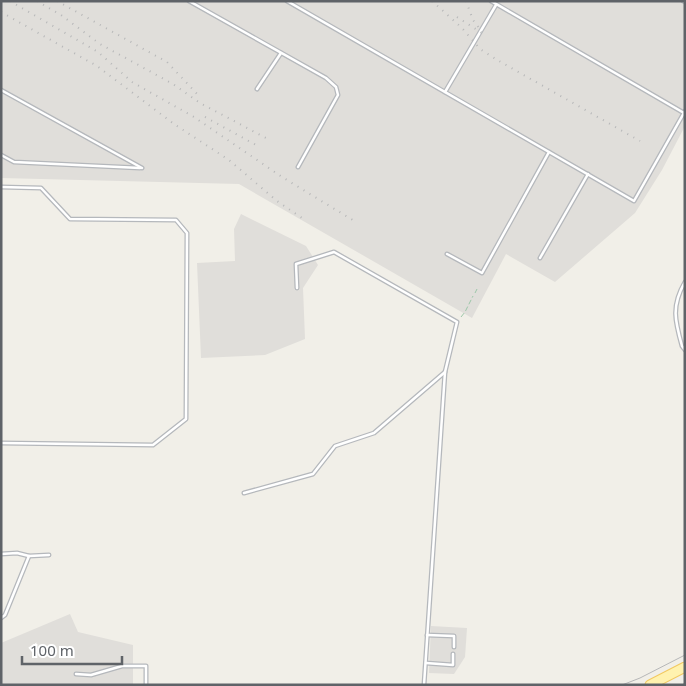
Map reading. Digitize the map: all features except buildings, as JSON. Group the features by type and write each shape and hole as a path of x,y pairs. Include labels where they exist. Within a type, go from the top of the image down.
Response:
{"main road":[{"path":"650,685 685,667"}],"lane":[{"path":"189,1 326,78 336,87 338,96 298,167"},
{"path":"286,1 634,201 684,112 490,1"},
{"path":"445,92 496,5"},
{"path":"257,89 281,53"},
{"path":"1,90 142,168 14,162 1,155"},
{"path":"447,254 482,273 549,152"},
{"path":"540,258 588,174"},
{"path":"1,186 41,188 70,219 176,220 188,233 186,419 153,445 1,443"},
{"path":"297,288 296,264 334,252 457,322 445,372 424,685"},
{"path":"685,282 678,294 675,321 682,346 685,350"},
{"path":"244,493 313,474 335,446 374,433 445,372"},
{"path":"1,554 49,555"},
{"path":"1,618 5,615 29,556"},
{"path":"427,635 454,636 454,647"},
{"path":"426,663 453,665 453,654"},
{"path":"76,674 90,675 122,666 146,666 146,685"}],"path":[{"path":"475,293 477,289"},
{"path":"457,322 465,312 473,296"}],"shaded area":[{"path":"1,1 685,1 685,126 662,170 635,213 555,282 506,254 472,318 239,184 1,178"},
{"path":"241,214 306,246 318,265 303,288 305,339 265,355 201,358 197,263 235,261 234,229"},
{"path":"70,614 78,632 133,645 133,685 1,685 1,643"},
{"path":"431,626 467,628 465,657 454,674 429,673"}],"tram line":[{"path":"622,685 685,655"}],"railway":[{"path":"10,1 98,52 132,82 194,117 282,177 356,222"},
{"path":"37,1 61,15 100,44 173,84 200,103 266,138"},
{"path":"57,1 167,62 199,96"},
{"path":"432,1 462,28 480,49 640,141"},
{"path":"466,1 473,20 479,28"},
{"path":"1,12 97,66 174,124 229,160 277,201 302,218"},
{"path":"457,17 482,33"},
{"path":"205,117 256,145"}]}
